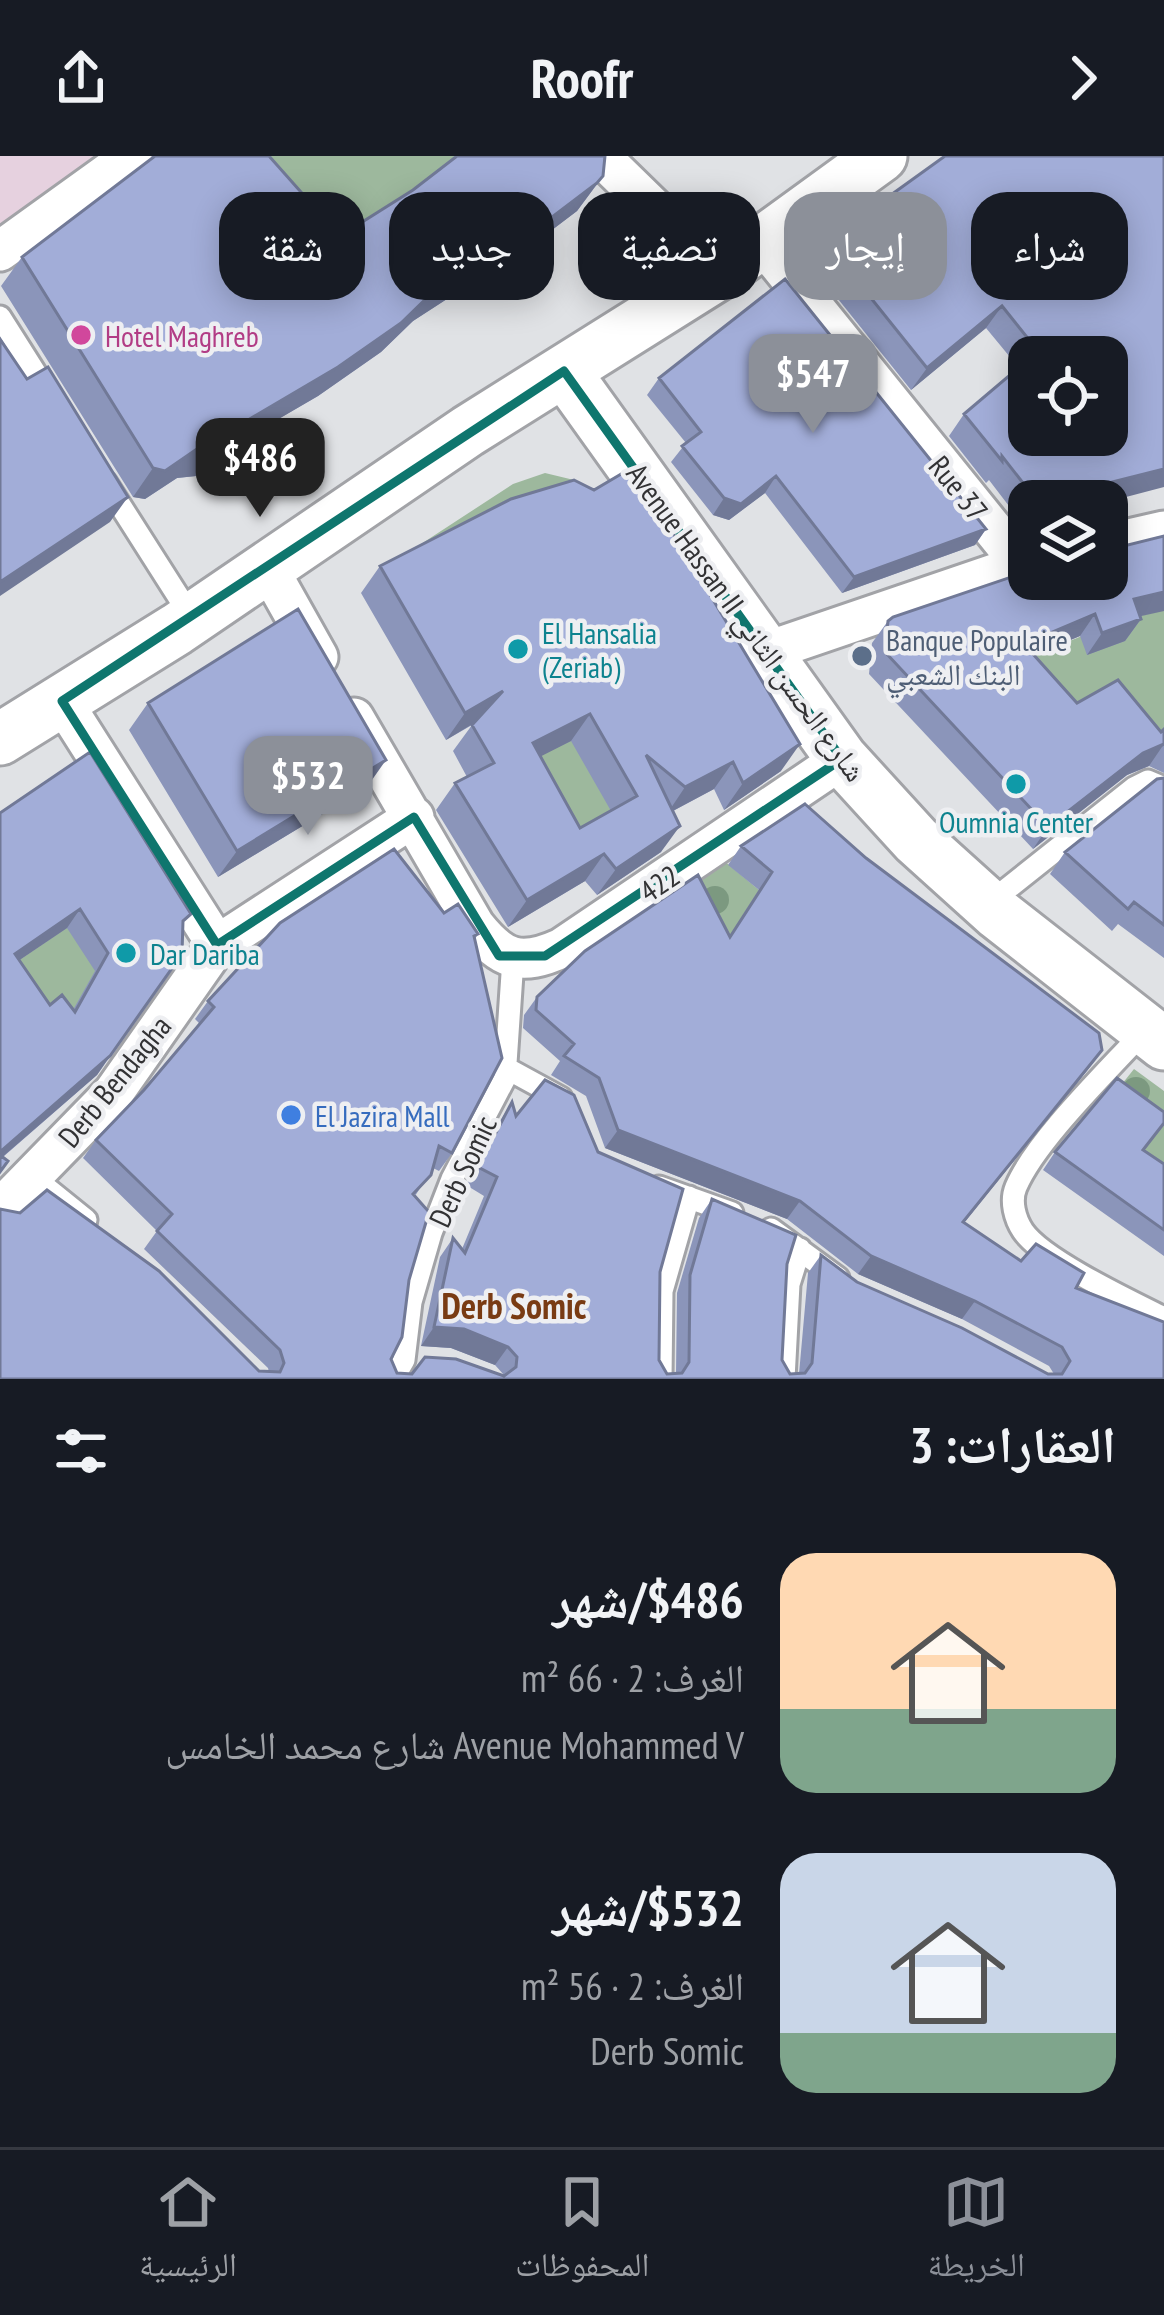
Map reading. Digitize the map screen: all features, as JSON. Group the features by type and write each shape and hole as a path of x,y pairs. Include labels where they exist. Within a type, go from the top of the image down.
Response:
{"street":[{"path":"0,251 132,156"},
{"path":"600,156 637,192"},
{"path":"762,242 881,156"},
{"name":"Rue 37","path":"762,242 1008,542"},
{"path":"0,739 193,619 677,300"},
{"name":"Avenue Hassan II شارع الحسن الثاني","path":"564,371 842,759 916,840 987,904 1155,1036"},
{"path":"1128,539 1164,531"},
{"path":"268,568 475,926 499,956 512,959"},
{"path":"765,652 1008,569"},
{"path":"62,701 217,944 414,818"},
{"name":"422","path":"512,959 521,962 562,948 842,759"},
{"name":"Derb Bendagha","path":"0,1209 114,1092 217,944"}],"lane":[{"path":"0,317 64,418"},
{"path":"90,458 193,619"},
{"path":"987,904 1134,788 1148,782 1164,788"},
{"name":"Derb Somic","path":"407,1367 421,1264 452,1180 493,1105 506,1067 512,959"},
{"path":"1155,1036 1032,1163 1015,1190 1013,1206 1025,1235 1164,1318"},
{"path":"506,1067 573,1103 581,1113"},
{"path":"34,1178 102,1233"},
{"path":"634,1178 781,1233 863,1293"},
{"path":"662,1379 662,1291 689,1198"},
{"path":"784,1379 788,1284 800,1249"}],"highlighted area":[{"path":"564,371 842,759 545,956 499,956 414,817 217,945 62,701"}],"shaded area":[{"path":"0,156 132,156 0,250"}],"green space":[{"path":"223,156 472,156 422,192 389,192 389,216 365,233 365,192 255,192"},
{"path":"545,473 574,480 583,492 418,546 513,484"},
{"path":"1164,610 1164,735 1062,725 1013,664 1119,621"},
{"path":"570,739 654,841 578,885 514,770"},
{"path":"717,855 759,890 743,915 750,994 679,882"},
{"path":"82,917 104,985 62,1030 2,972"},
{"path":"1134,1069 1164,1091 1164,1190 1110,1099"}],"building":[{"path":"155,156 269,156 301,192 219,192 219,300 365,300 365,220 389,205 389,300 425,300 401,323 243,423 216,448 197,449 165,471 153,468 22,257"},
{"path":"457,156 605,156 603,176 585,192 578,192 578,197 554,216 554,192 410,192"},
{"path":"945,156 1164,156 1164,469 1120,480 1021,480 1002,456 1002,461 964,414 1008,377 1008,456 1128,456 1128,336 1026,336 1002,306 927,368 872,300 947,300 947,192 895,192"},
{"path":"784,280 784,300 802,300 986,529 854,577 776,476 741,504 724,498 682,446 701,432 659,378"},
{"path":"0,339 27,379 48,367 128,497 0,582"},
{"path":"633,467 800,744 743,783 733,762 685,787 646,755 680,826 616,869 604,854 527,900 455,783 494,763 472,725 503,691 465,713 380,566 511,499 574,480 594,490","holes":["590,714 637,796 580,828 533,743"]},
{"path":"1164,536 1164,592 1134,599 1141,619 1102,633 1095,614 1024,644 1077,703 1118,680 1161,732 1164,729 1164,744 1143,753 1048,827 885,652 888,621 1008,578 1008,600 1128,600 1128,545"},
{"path":"298,609 386,760 237,851 148,703"},
{"path":"90,752 191,914 183,921 182,954 110,1056 0,1152 0,813","holes":["80,909 108,953 75,1012 62,995 50,1005 15,954"]},
{"path":"1164,778 1164,925 1134,902 1128,909 1065,852"},
{"path":"805,804 866,858 1099,1033 1102,1050 963,1222 1021,1261 1036,1244 1084,1273 1076,1288 1164,1322 1164,1379 0,1379 0,1209 20,1213 47,1190 159,1271 259,1371 280,1372 284,1363 280,1350 157,1231 172,1214 96,1140 214,1007 208,1001 280,923 394,849 444,913 458,904 478,934 474,936 502,1058 452,1153 439,1146 431,1175 413,1194 429,1212 409,1280 402,1337 391,1359 397,1373 412,1374 425,1357 456,1359 504,1376 516,1367 517,1357 508,1347 464,1329 434,1327 453,1238 465,1253 497,1177 478,1167 512,1102 516,1116 545,1080 574,1095 598,1152 683,1189 660,1272 659,1360 667,1374 682,1373 689,1362 690,1275 712,1199 796,1235 787,1264 782,1360 790,1374 805,1373 812,1363 821,1255 857,1282 962,1328 1048,1374 1062,1374 1070,1361 1062,1347 975,1301 871,1256 800,1201 618,1130 599,1078 564,1056 574,1044 536,1010 537,997 585,951 698,875 730,937 772,872 741,846"},
{"path":"1117,1078 1164,1112 1164,1123 1143,1150 1164,1164 1164,1230 1055,1152"}],"place":[{"name":"Hotel Maghreb","path":"81,335"},
{"name":"El Hansalia (Zeriab)","path":"518,649"},
{"name":"Banque Populaire البنك الشعبي","path":"862,656"},
{"name":"Oumnia Center","path":"1016,784"},
{"name":"Dar Dariba","path":"126,953"},
{"name":"El Jazira Mall","path":"291,1115"}],"district":[{"name":"Derb Somic","path":"514,1305"}]}
